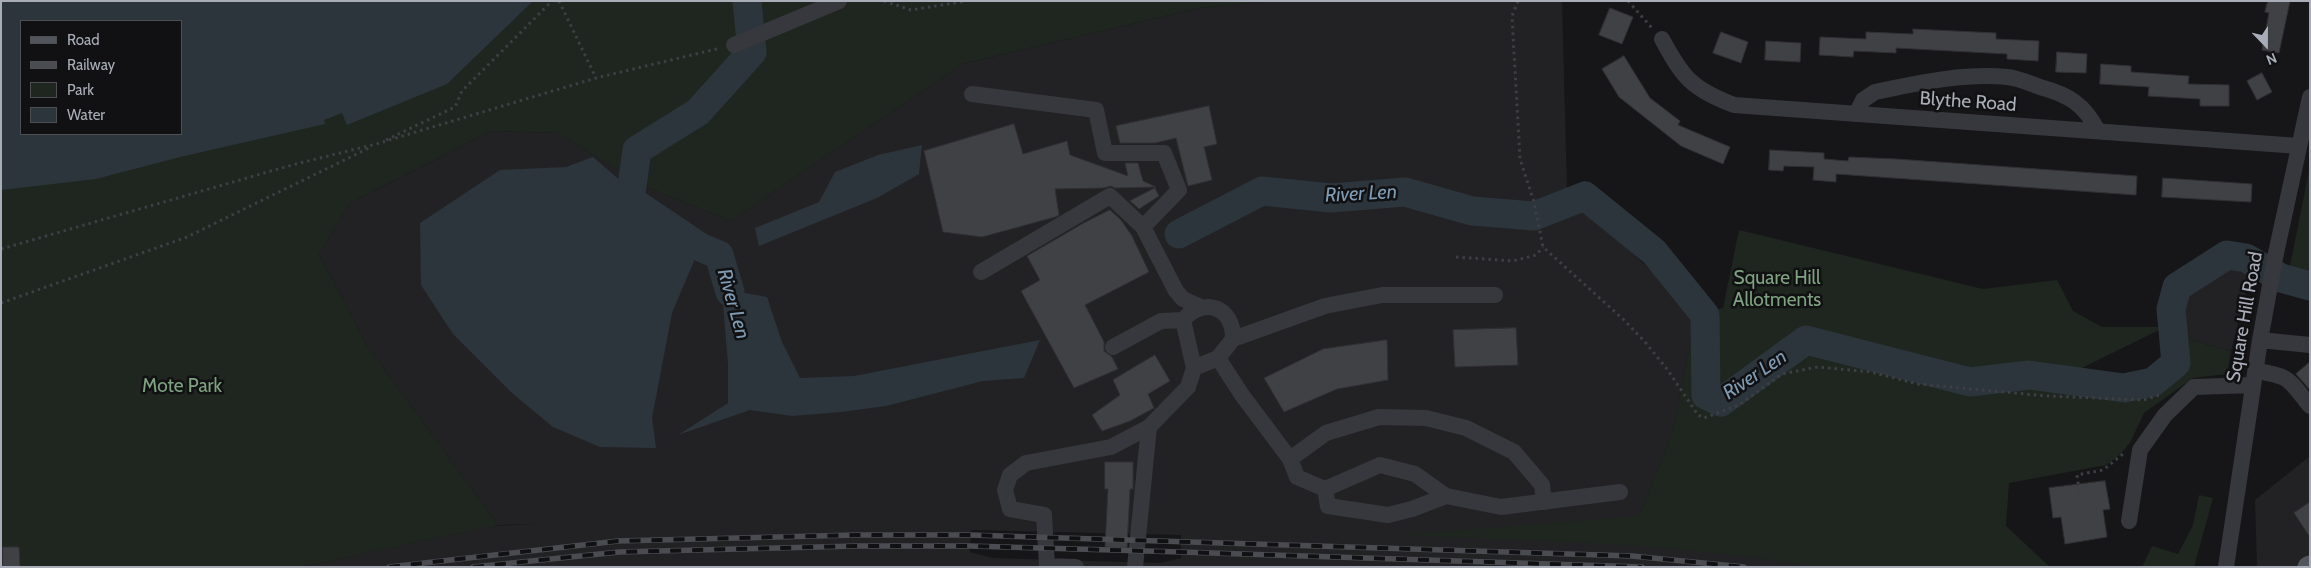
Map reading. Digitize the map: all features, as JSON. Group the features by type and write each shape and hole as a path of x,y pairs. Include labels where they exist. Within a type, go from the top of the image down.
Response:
{"street":[{"path":"734,45 839,1"},
{"name":"Blythe Road","path":"1662,39 1679,70 1694,84 1712,97 1734,105 2299,146"},
{"path":"1856,114 1863,100 1875,92 1962,76 2009,77 2050,90 2075,102 2089,113 2098,131"},
{"path":"972,94 1096,110 1105,153 1164,153 1179,190 1143,227"},
{"name":"Square Hill Road","path":"2226,567 2260,340 2276,252 2310,97"},
{"path":"981,272 1110,196 1143,227 1176,291 1183,299 1202,307 1220,310 1228,316 1232,324 1233,339"},
{"path":"1194,368 1218,358 1233,339 1325,306 1382,295 1495,295"},
{"path":"1114,347 1161,321 1183,320 1189,313 1202,307"},
{"path":"1076,567 1047,566 1044,516 1010,509 1005,490 1010,475 1026,463 1111,447 1149,427 1188,387 1194,368 1183,320"},
{"path":"2260,340 2310,345"},
{"path":"1218,358 1290,459 1297,477 1326,489 1380,465 1415,474 1446,496 1501,508 1620,492"},
{"path":"2129,521 2140,450 2166,415 2194,387 2282,375 2288,378 2310,406"},
{"path":"1290,459 1326,433 1380,417 1426,418 1466,428 1514,452 1542,485 1544,502"},
{"path":"1135,567 1149,427"},
{"path":"1326,489 1328,506 1388,514 1412,509 1446,496"},
{"path":"2230,546 2239,567"}],"path":[{"path":"1,303 187,237 456,107 462,91 552,1"},
{"path":"559,1 596,78"},
{"path":"884,1 911,10 967,1"},
{"path":"1518,1 1512,16 1520,159 1534,202 1543,247 1624,320 1661,362 1698,415 1704,418 1739,405 1782,374 1818,367 1871,372 1918,384 2085,398 2144,400 2186,387 2194,387"},
{"path":"1628,1 1662,39"},
{"path":"1,249 292,165 376,144 596,78 734,45"},
{"path":"1456,257 1513,261 1536,254 1543,247"}],"shaded area":[{"path":"1271,1 1562,1 1567,190 1696,314 1673,431 1639,516 2031,567 301,567 491,526 536,524 498,525 366,344 319,254 350,203 491,131 557,133 646,187 731,221 962,64 1199,8","holes":["971,530 1181,535 1181,558 1160,563 993,558 970,552"]},
{"path":"2234,266 2252,268 2231,351 2179,337 2183,290"},
{"path":"2310,456 2310,567 2257,567 2255,500"}],"green space":[{"name":"Mote Park","path":"1,1 1271,1 1199,8 962,64 731,221 646,187 557,133 491,131 350,203 319,254 366,344 498,525 301,567 1,567"},
{"path":"2310,166 2310,297 2287,281"},
{"name":"Square Hill Allotments","path":"1739,230 1983,289 2057,280 2073,311 2102,327 2165,327 2080,369 2009,373 2071,390 2152,387 2179,371 2179,337 2231,351 2227,374 2193,378 2144,413 2131,441 2121,454 2106,465 2009,483 2006,526 2050,567 1817,567 1765,559 1661,548 1556,541 1398,535 1639,516 1673,431 1696,314 1723,308"},
{"path":"2199,495 2213,498 2194,567 2142,567 2152,546 2178,554 2193,525"}],"water":[{"path":"1,1 533,1 447,84 347,125 342,113 324,120 325,124 180,157 96,179 1,190"},
{"path":"922,145 919,174 877,198 759,246 755,228 819,202 835,172 878,155"},
{"path":"593,157 623,183 630,200 678,232 694,233 700,247 672,313 652,418 656,448 600,447 553,427 512,393 453,334 421,285 420,223 500,170 566,167"},
{"path":"729,250 734,291 767,297 782,342 800,378 854,376 1040,340 1024,378 983,381 886,406 841,412 792,416 750,410 678,435 728,403 728,364 719,255"}],"building":[{"path":"2268,1 2290,1 2279,53 2262,50 2269,13 2265,12"},
{"path":"1610,8 1633,17 1622,44 1599,35"},
{"path":"1913,29 1996,33 1996,39 2039,41 2038,61 2007,59 2007,54 1896,48 1896,53 1854,51 1853,57 1819,55 1820,37 1866,39 1866,32 1913,34"},
{"path":"1721,32 1748,42 1741,63 1713,53"},
{"path":"1766,41 1801,43 1800,62 1765,60"},
{"path":"2057,52 2087,54 2086,73 2056,72"},
{"path":"1624,56 1650,98 1680,121 1678,125 1730,147 1723,164 1681,146 1619,97 1602,69"},
{"path":"2101,64 2131,66 2131,72 2189,76 2188,84 2229,85 2229,106 2200,106 2200,99 2148,96 2149,87 2100,84"},
{"path":"2262,73 2272,92 2257,100 2247,81"},
{"path":"1209,106 1217,144 1204,147 1212,180 1188,186 1176,138 1155,143 1120,143 1116,126"},
{"path":"1014,124 1023,154 1067,141 1070,155 1128,176 1125,163 1138,163 1143,181 1156,187 1115,188 1111,186 1103,188 1055,189 1059,215 1055,217 982,237 943,232 924,151"},
{"path":"1770,150 1824,153 1824,159 1848,161 1849,157 1896,159 2137,176 2136,195 1836,174 1836,182 1813,180 1814,167 1784,166 1783,171 1769,170"},
{"path":"2163,178 2252,184 2251,202 2162,197"},
{"path":"1155,188 1159,196 1139,209 1130,201"},
{"path":"1110,210 1121,220 1132,236 1149,272 1085,305 1104,342 1104,351 1112,357 1118,369 1074,388 1021,291 1040,280 1027,256"},
{"path":"1516,328 1518,365 1455,367 1453,330"},
{"path":"1387,340 1388,380 1337,389 1284,412 1264,378 1323,349"},
{"path":"1155,355 1170,381 1148,394 1154,408 1130,421 1102,431 1092,415 1120,395 1113,380"},
{"path":"2310,362 2310,390 2296,374"},
{"path":"1105,462 1133,462 1133,489 1130,489 1127,548 1105,547 1108,489 1105,489"},
{"path":"2105,481 2110,509 2103,510 2107,537 2065,544 2061,517 2053,518 2049,488"},
{"path":"2310,502 2310,537 2294,513"},
{"path":"3,547 19,547 20,567 3,567"}],"waterway":[{"name":"River Len","path":"730,292 719,255 700,247 630,200 637,150 698,112 752,52 747,1"},
{"name":"River Len","path":"1179,234 1262,191 1331,198 1405,192 1472,211 1534,216 1585,196 1654,252 1705,315 1706,395 1721,402 1806,340 1970,382 2029,375 2124,388 2153,382 2176,363 2171,309 2177,287 2227,255 2246,258 2281,278 2310,286"}],"railway":[{"path":"389,567 618,541 856,535 970,535 1632,556 1744,567"},
{"path":"473,567 619,552 856,546 970,546 1642,567"}]}
